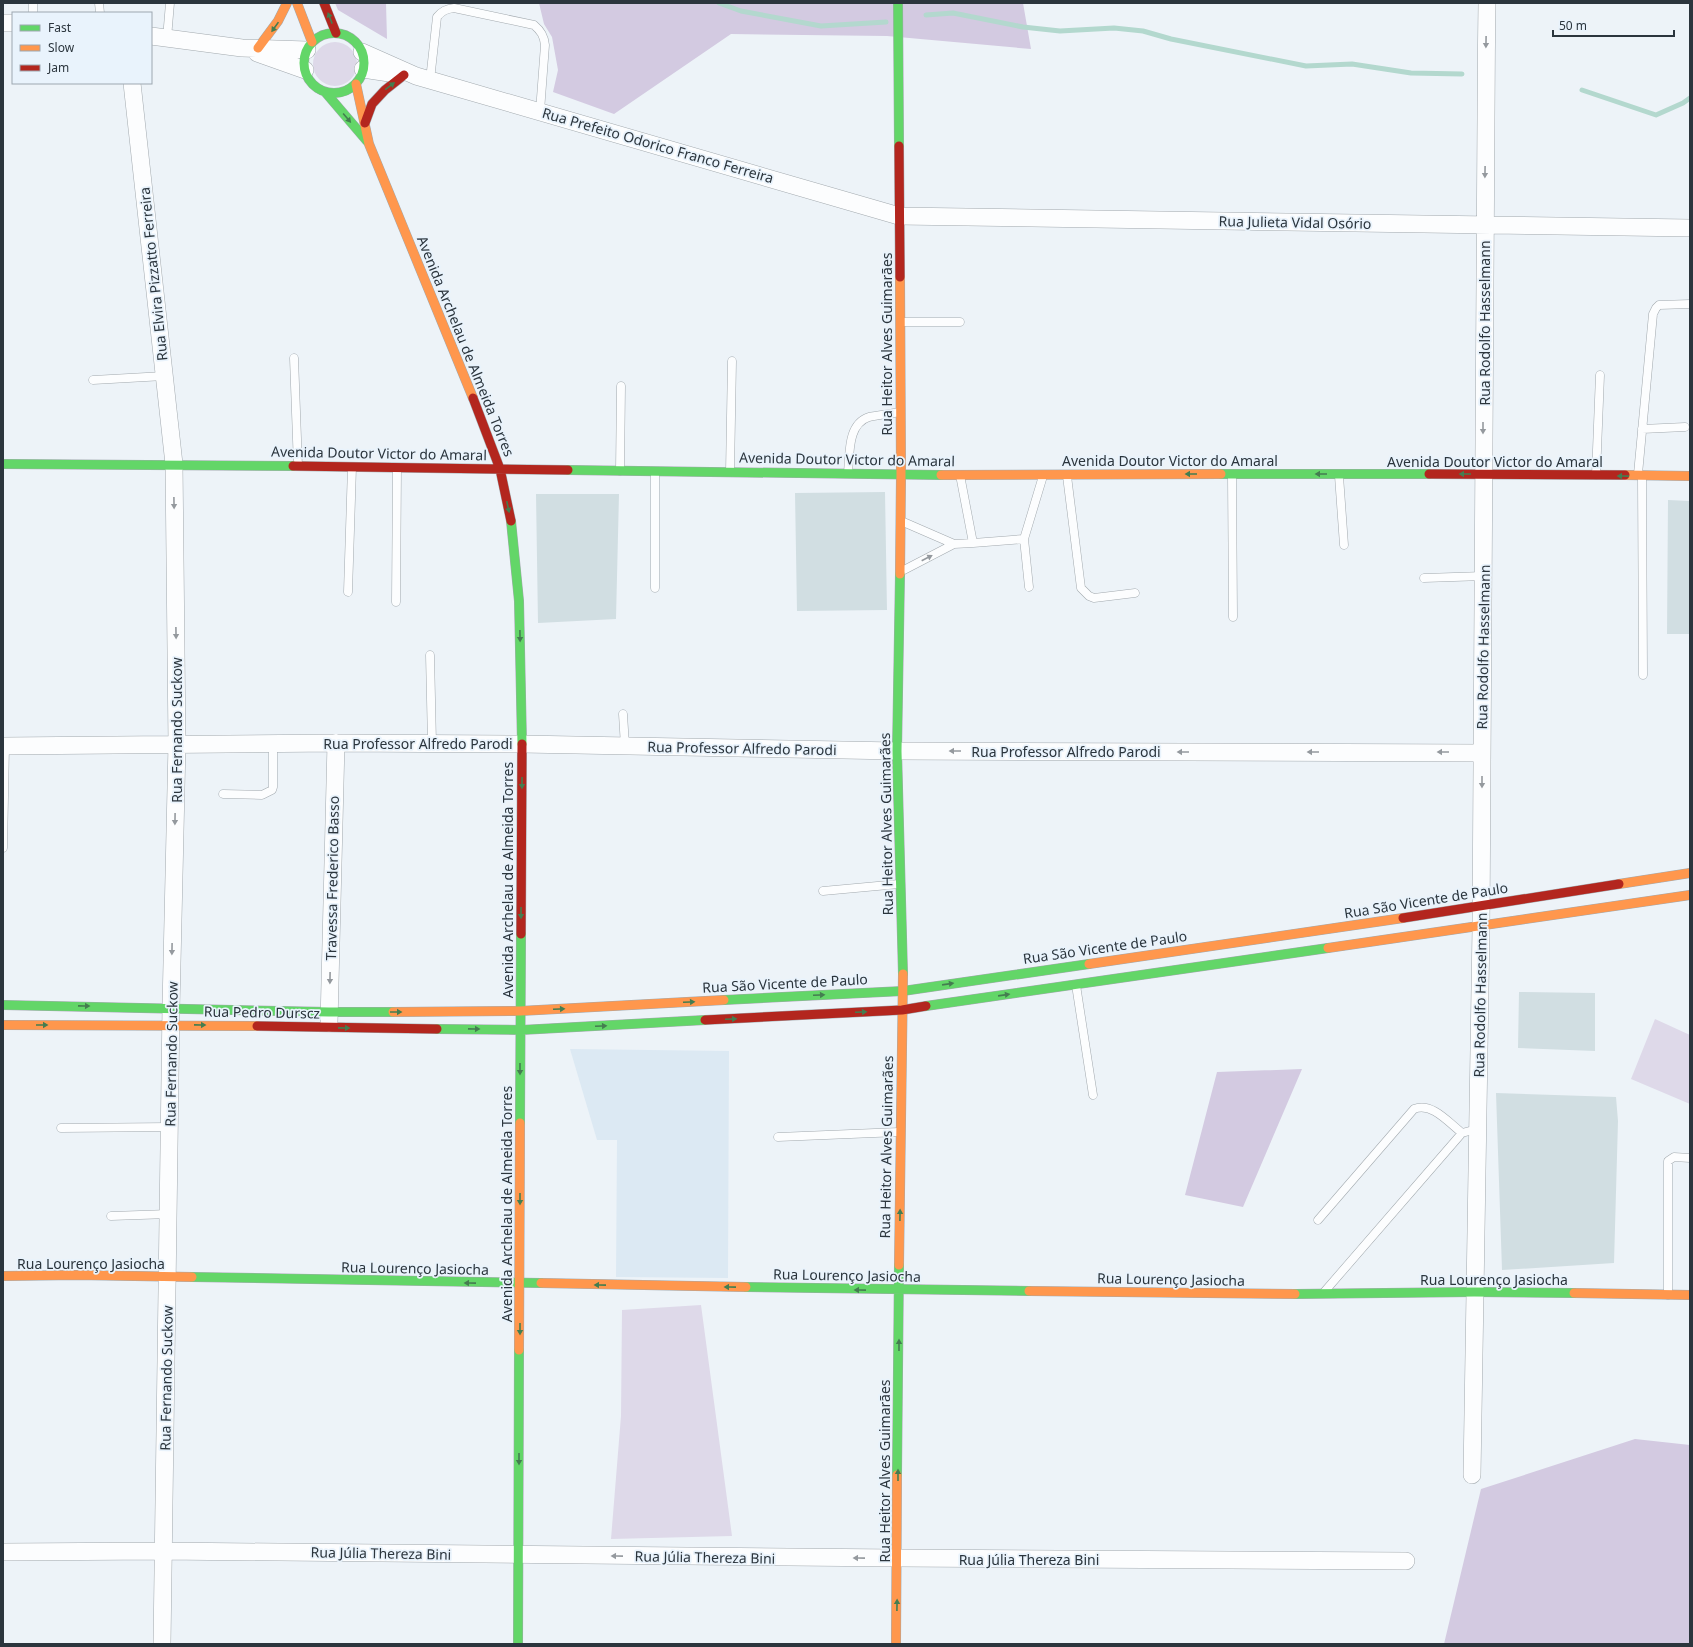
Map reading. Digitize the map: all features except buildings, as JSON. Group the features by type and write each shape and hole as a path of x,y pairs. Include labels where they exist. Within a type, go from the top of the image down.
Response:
{"main road":[{"path":"250,48 276,26 287,3"},
{"path":"297,3 309,46"},
{"path":"324,3 336,33"},
{"name":"Rua Heitor Alves Guimarães","path":"896,1644 903,991 897,751 901,475 898,3"},
{"path":"336,33 347,36 356,42 363,60 362,74 356,84 347,91 337,94 326,93 316,88 309,80 305,70 304,60 309,46 319,37 336,33"},
{"path":"365,123 372,104 385,90 417,77"},
{"name":"Avenida Archelau de Almeida Torres","path":"356,84 369,144 471,391 500,469 513,529 519,601 522,744 518,1644"},
{"name":"Avenida Archelau de Almeida Torres","path":"326,93 369,144"},
{"name":"Avenida Doutor Victor do Amaral","path":"3,464 174,464 901,475 1483,474 1690,476"},
{"name":"Rua São Vicente de Paulo","path":"520,1011 903,991 1481,906 1690,873"},
{"path":"521,1030 902,1010 1690,895"},
{"name":"Rua Pedro Durscz","path":"3,1005 171,1008 329,1020 521,1030"},
{"name":"Rua Pedro Durscz","path":"3,1025 171,1025 329,1020 520,1011"},
{"name":"Rua Lourenço Jasiocha","path":"3,1276 77,1275 899,1290 1322,1294 1474,1292 1690,1295"}],"street":[{"name":"Rua Rodolfo Hasselmann","path":"1472,1475 1474,1292 1469,1131 1481,926 1484,576 1484,225 1487,3"},
{"path":"159,37 250,48 309,46"},
{"path":"250,48 305,70"},
{"name":"Rua Prefeito Odorico Franco Ferreira","path":"363,60 417,77 540,111 899,216"},
{"name":"Rua Elvira Pizzatto Ferreira","path":"132,84 174,464"},
{"name":"Rua Julieta Vidal Osório","path":"899,216 1690,228"},
{"name":"Rua Fernando Suckow","path":"162,1644 171,1008 177,744 174,464"},
{"name":"Travessa Frederico Basso","path":"329,1020 336,743"},
{"name":"Rua Professor Alfredo Parodi","path":"4,746 432,743 897,751 1482,752"},
{"name":"Rua Júlia Thereza Bini","path":"3,1552 163,1551 1406,1561"}],"lane":[{"path":"159,37 170,3"},
{"path":"417,77 437,17 441,12 454,8 534,25 544,37 545,45 540,111"},
{"path":"1643,675 1640,476 1642,429 1653,314 1656,308 1660,305 1690,304"},
{"path":"900,322 960,322"},
{"path":"294,358 298,466"},
{"path":"730,472 732,361"},
{"path":"1596,476 1600,375"},
{"path":"93,380 164,376"},
{"path":"620,471 621,386"},
{"path":"848,474 851,440 856,426 867,418 900,412"},
{"path":"1642,429 1685,427"},
{"path":"348,592 352,467"},
{"path":"396,602 397,468"},
{"path":"655,471 656,588"},
{"path":"1029,587 1024,539 1044,474"},
{"path":"1232,474 1233,617"},
{"path":"1339,474 1344,545"},
{"path":"960,475 973,543"},
{"path":"1067,475 1080,588 1089,596 1094,598 1135,593"},
{"path":"900,521 954,544"},
{"path":"900,572 954,544 1024,539"},
{"path":"1424,578 1484,576"},
{"path":"430,655 432,743"},
{"path":"623,714 625,746"},
{"path":"223,794 262,795 272,790 273,744"},
{"path":"3,848 4,746"},
{"path":"822,891 901,884"},
{"path":"1076,984 1093,1095"},
{"path":"1318,1220 1414,1109 1421,1106 1432,1109 1469,1131 1322,1294"},
{"path":"61,1128 170,1127"},
{"path":"778,1137 901,1132"},
{"path":"1668,1295 1668,1161 1674,1157 1690,1158"},
{"path":"111,1216 169,1214"}],"shaded area":[{"path":"335,3 386,3 387,39 338,10"},
{"path":"539,3 1023,3 1031,49 887,36 731,34 614,114 553,92 558,70 552,37 544,24"},
{"path":"335,42 347,46 353,52 357,64 353,76 347,82 335,86 323,82 317,76 313,64 317,52 323,46"},
{"path":"1655,1019 1690,1035 1690,1104 1631,1079"},
{"path":"570,1049 729,1051 728,1278 616,1277 617,1140 597,1140"},
{"path":"1302,1069 1243,1207 1185,1195 1217,1072"},
{"path":"701,1305 732,1536 611,1539 621,1416 622,1310"},
{"path":"1635,1439 1690,1445 1690,1644 1444,1644 1481,1489"}],"waterway":[{"path":"719,3 741,11 821,26 886,22"},
{"path":"926,15 953,13 1023,27 1060,31 1114,28 1143,31 1171,39 1306,66 1352,64 1411,73 1462,74"},
{"path":"1582,90 1656,115 1683,103 1690,98"}],"traffic: fast":[{"path":"898,3 899,146"},
{"path":"334,33 351,38 359,46 364,63 359,80 351,88 334,93 317,88 309,80 304,63 309,46 317,38 334,33"},
{"path":"326,93 367,141"},
{"path":"3,464 293,466"},
{"path":"568,470 941,475"},
{"path":"1221,474 1429,474"},
{"path":"511,521 519,601 522,744"},
{"path":"900,574 897,751 903,974"},
{"path":"520,1123 521,934"},
{"path":"926,1006 1328,948"},
{"path":"724,1000 903,991 1089,964"},
{"path":"3,1005 393,1012"},
{"path":"437,1029 521,1030 705,1020"},
{"path":"897,1475 899,1265"},
{"path":"192,1277 541,1283"},
{"path":"746,1287 1029,1291"},
{"path":"1295,1294 1474,1292 1574,1293"},
{"path":"518,1644 519,1350"}],"traffic: slow":[{"path":"258,48 278,21 287,3"},
{"path":"297,3 312,42"},
{"path":"356,84 369,144 473,398"},
{"path":"900,277 900,574"},
{"path":"941,475 1221,474"},
{"path":"1625,475 1690,476"},
{"path":"1619,884 1690,873"},
{"path":"1328,948 1690,895"},
{"path":"1089,964 1403,918"},
{"path":"899,1265 903,974"},
{"path":"393,1012 520,1011 724,1000"},
{"path":"3,1025 257,1026"},
{"path":"519,1350 520,1123"},
{"path":"3,1276 77,1275 192,1277"},
{"path":"541,1283 746,1287"},
{"path":"1029,1291 1295,1294"},
{"path":"1574,1293 1690,1295"},
{"path":"896,1644 897,1475"}],"traffic: jam":[{"path":"324,3 336,33"},
{"path":"365,123 372,104 385,90 404,75"},
{"path":"899,146 900,277"},
{"path":"473,398 500,469 511,521"},
{"path":"293,466 568,470"},
{"path":"1429,474 1625,475"},
{"path":"521,934 522,744"},
{"path":"1403,918 1619,884"},
{"path":"705,1020 902,1010 926,1006"},
{"path":"257,1026 437,1029"}]}
